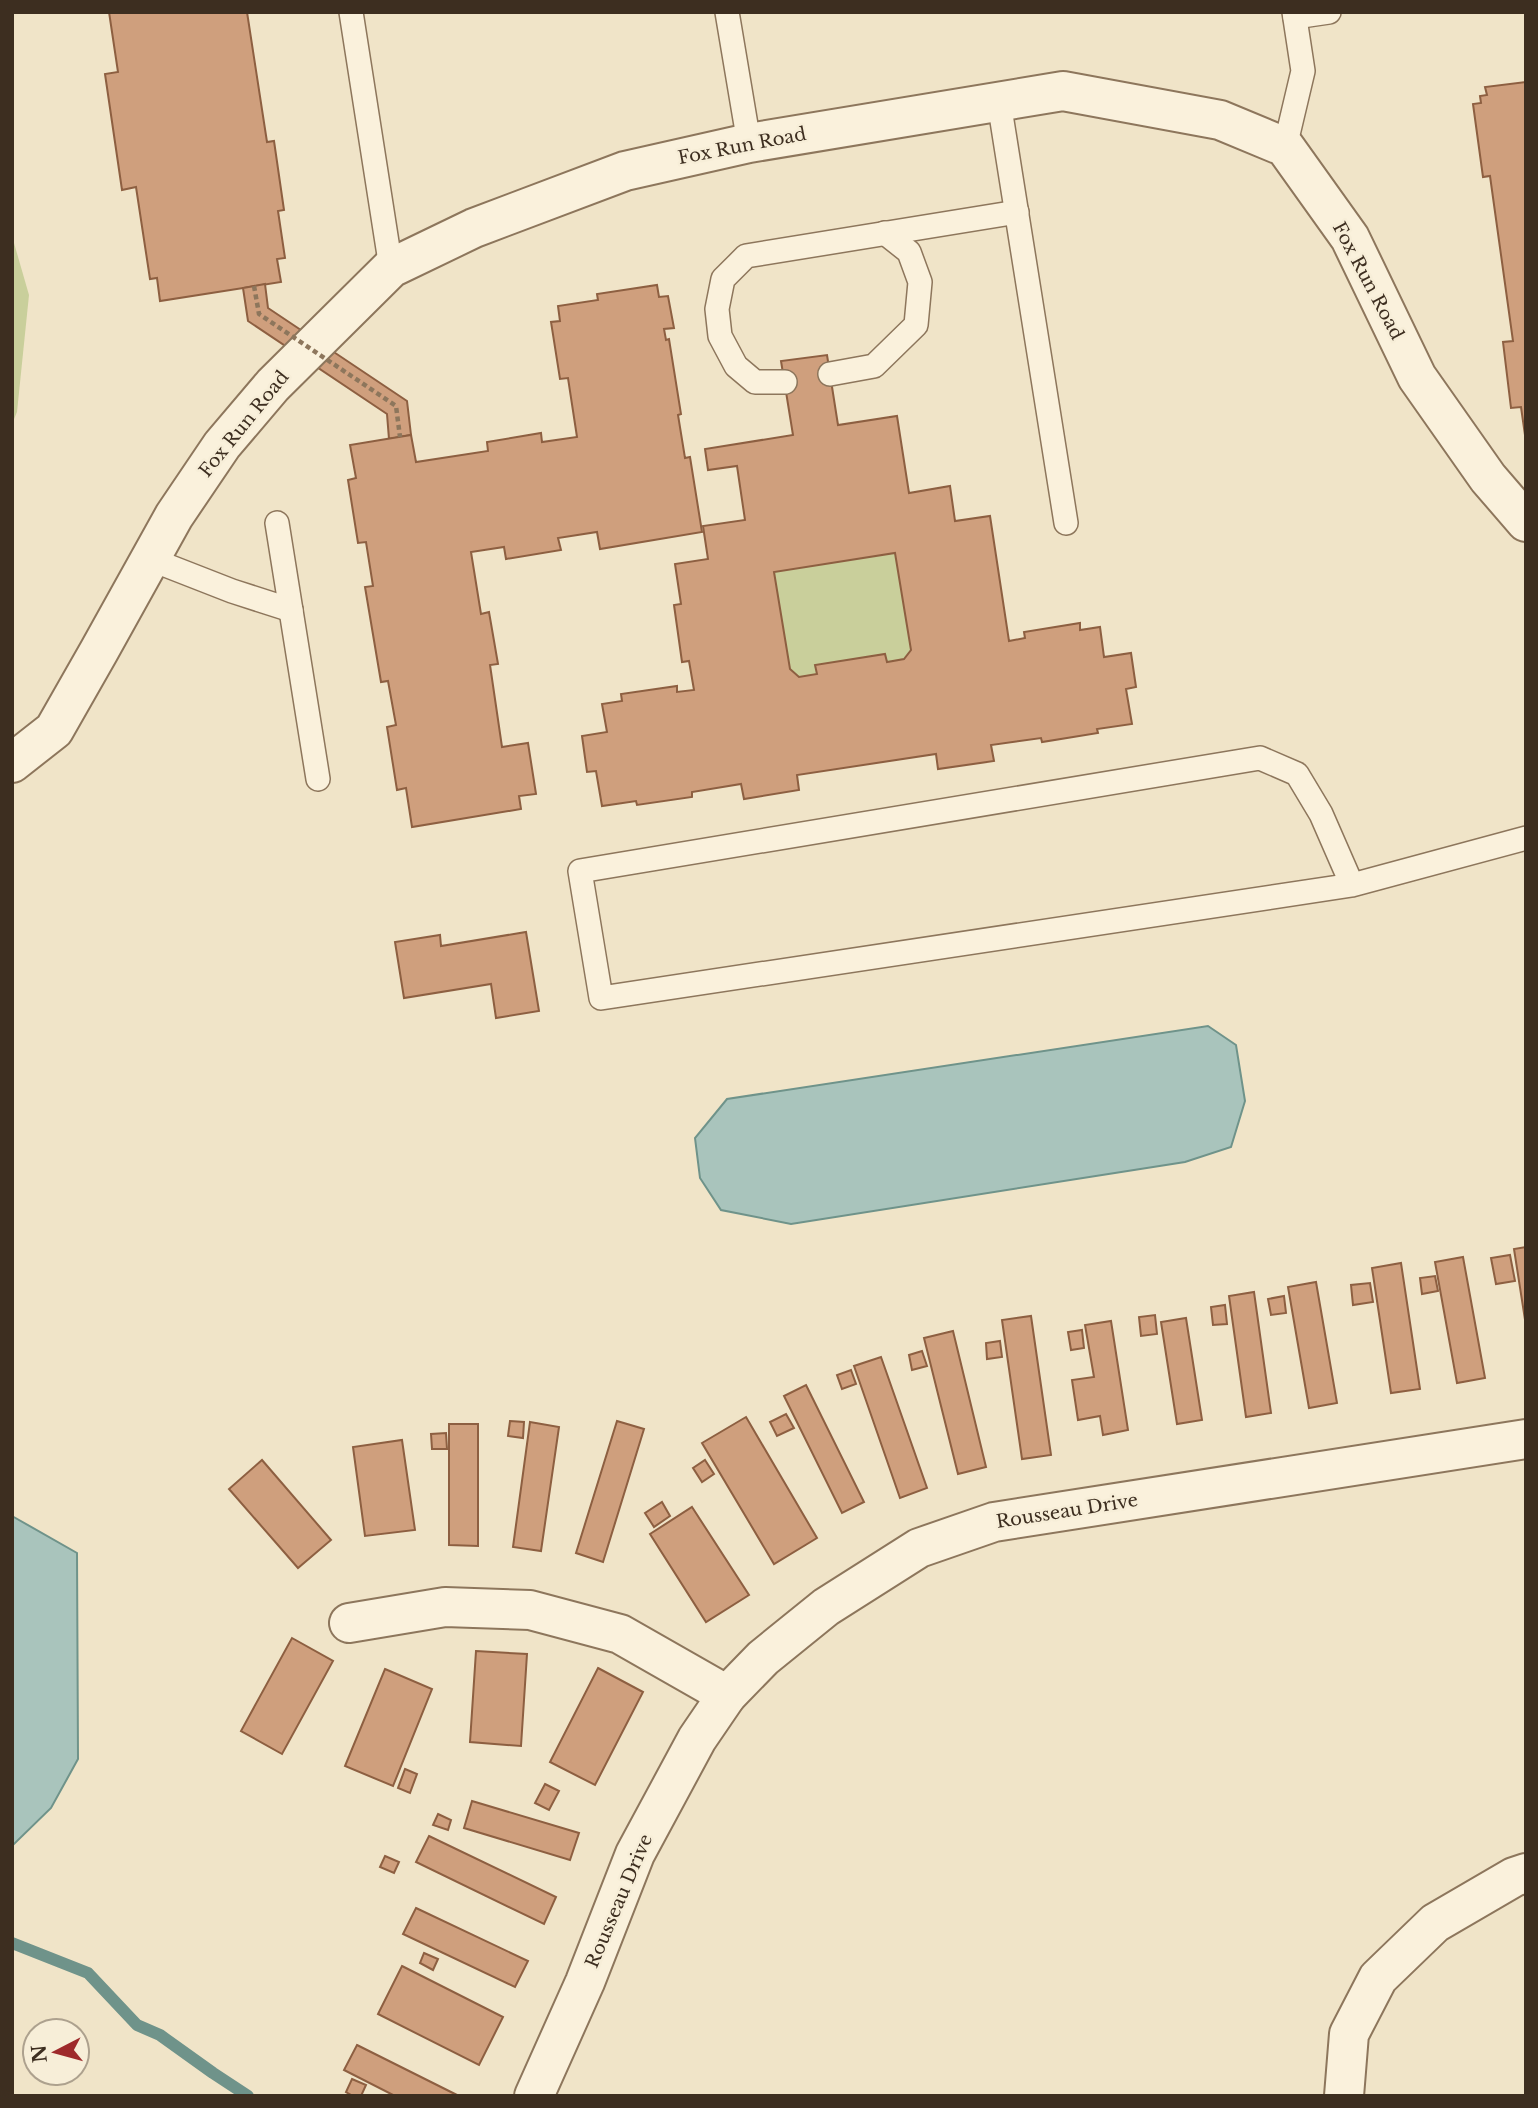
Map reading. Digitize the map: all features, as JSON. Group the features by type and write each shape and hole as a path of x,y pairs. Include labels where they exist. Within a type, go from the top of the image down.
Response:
{"street":[{"name":"Fox Run Road","path":"12,763 54,730 174,516 222,445 273,385 391,268 474,228 625,171 749,143 1063,91 1220,120 1285,147 1350,238 1417,377 1488,478 1526,522"},
{"name":"Rousseau Drive","path":"534,2096 585,1982 635,1854 697,1738 727,1695 762,1658 826,1607 919,1548 995,1522 1526,1440"},
{"path":"349,1623 445,1607 530,1609 620,1634 727,1695"},
{"path":"1343,2096 1349,2034 1378,1978 1436,1923 1514,1877 1526,1873"}],"lane":[{"path":"351,12 391,268"},
{"path":"727,12 749,143"},
{"path":"1285,147 1303,71 1294,15 1329,12"},
{"path":"999,102 1066,523"},
{"path":"785,382 755,382 736,366 720,336 717,309 723,279 747,256 1017,212"},
{"path":"830,374 874,366 916,325 920,282 909,252 886,233"},
{"path":"277,523 317,779"},
{"path":"150,559 290,610"},
{"path":"1352,885 1321,814 1297,774 1260,758 580,871 601,998 1352,885 1526,838"}],"path":[{"path":"254,286 259,314 396,406 400,437"}],"green space":[{"path":"12,236 29,295 17,412 12,424"},
{"path":"895,553 911,650 904,659 887,662 885,654 815,666 817,674 799,677 790,669 774,572"}],"water":[{"path":"1208,1026 1236,1045 1245,1101 1231,1147 1185,1162 791,1224 721,1210 700,1178 695,1138 727,1099"},
{"path":"12,1516 77,1553 78,1759 51,1808 12,1846"}],"building":[{"path":"109,12 247,12 267,142 274,141 284,210 278,211 285,258 277,259 281,282 160,301 157,278 150,279 136,187 122,190 105,74 118,72"},
{"path":"1526,82 1526,442 1521,407 1511,408 1503,342 1513,341 1490,176 1483,177 1473,104 1481,103 1480,96 1487,95 1485,87"},
{"path":"265,284 268,308 407,401 411,435 389,439 387,414 248,321 243,288"},
{"path":"657,285 659,297 668,296 674,328 664,329 666,340 669,339 685,458 690,457 702,532 600,549 597,532 558,538 561,550 506,559 504,547 471,552 481,614 489,612 498,664 490,665 502,747 528,743 536,794 519,796 521,809 412,827 406,788 397,790 387,727 396,725 388,681 381,682 365,587 373,586 366,542 358,543 348,480 356,478 350,445 411,435 416,462 488,451 487,442 541,433 542,442 577,437 568,378 560,379 551,322 560,321 558,306 598,300 597,294"},
{"path":"827,355 838,425 897,416 909,493 950,486 955,521 990,516 1009,641 1025,638 1024,632 1080,623 1080,630 1100,627 1104,657 1131,653 1136,687 1126,689 1132,724 1097,729 1098,733 1042,742 1041,738 991,745 994,761 938,769 936,754 797,775 799,790 744,799 741,784 692,792 692,797 637,805 636,801 602,806 596,771 587,772 582,736 607,732 602,704 622,701 621,694 677,686 677,692 694,690 689,661 682,662 674,605 681,604 675,564 708,559 703,526 745,520 737,466 708,470 705,449 793,435 781,361","holes":["895,553 911,650 904,659 887,662 885,654 815,665 817,674 799,677 790,669 774,572"]},
{"path":"526,932 539,1011 496,1018 491,984 404,998 395,942 440,935 441,946"},
{"path":"1526,1247 1526,1326 1514,1249"},
{"path":"1510,1255 1515,1281 1496,1284 1491,1258"},
{"path":"1463,1257 1485,1378 1457,1383 1435,1262"},
{"path":"1401,1263 1420,1389 1391,1393 1372,1268"},
{"path":"1435,1276 1438,1291 1422,1294 1420,1278"},
{"path":"1316,1282 1337,1403 1309,1408 1288,1287"},
{"path":"1370,1283 1373,1302 1353,1305 1351,1285"},
{"path":"1254,1292 1271,1413 1246,1417 1229,1296"},
{"path":"1284,1296 1286,1313 1271,1315 1268,1299"},
{"path":"1225,1305 1227,1324 1213,1325 1211,1307"},
{"path":"1155,1315 1157,1334 1141,1336 1139,1317"},
{"path":"1031,1316 1051,1455 1022,1459 1002,1320"},
{"path":"1186,1318 1202,1420 1177,1424 1161,1322"},
{"path":"1111,1321 1128,1430 1103,1435 1100,1416 1078,1420 1072,1380 1094,1377 1085,1325"},
{"path":"1082,1330 1084,1348 1071,1350 1068,1332"},
{"path":"953,1331 986,1467 958,1474 924,1338"},
{"path":"1000,1341 1002,1357 987,1359 986,1343"},
{"path":"922,1351 927,1366 912,1370 909,1355"},
{"path":"881,1357 927,1488 900,1498 854,1366"},
{"path":"851,1370 856,1384 842,1389 837,1375"},
{"path":"806,1385 864,1502 842,1513 784,1396"},
{"path":"786,1414 794,1428 777,1436 770,1422"},
{"path":"746,1417 817,1538 774,1564 702,1443"},
{"path":"510,1421 524,1422 523,1438 508,1436"},
{"path":"617,1421 644,1429 603,1562 576,1553"},
{"path":"530,1422 559,1427 541,1551 513,1547"},
{"path":"449,1424 478,1424 478,1546 449,1545"},
{"path":"446,1433 447,1449 432,1449 431,1434"},
{"path":"402,1440 415,1530 365,1536 353,1447"},
{"path":"262,1460 331,1540 298,1568 229,1489"},
{"path":"705,1460 714,1474 702,1482 693,1468"},
{"path":"662,1502 670,1516 654,1527 645,1513"},
{"path":"692,1507 749,1595 706,1622 650,1534"},
{"path":"292,1638 333,1661 282,1754 241,1731"},
{"path":"476,1651 527,1654 521,1746 470,1742"},
{"path":"598,1668 643,1692 595,1785 550,1762"},
{"path":"385,1669 432,1689 393,1786 345,1766"},
{"path":"405,1769 417,1774 410,1793 398,1788"},
{"path":"545,1784 559,1791 549,1810 535,1803"},
{"path":"472,1801 579,1833 570,1860 464,1828"},
{"path":"438,1814 451,1820 448,1830 433,1825"},
{"path":"429,1836 556,1897 544,1924 416,1862"},
{"path":"385,1856 399,1862 394,1873 380,1867"},
{"path":"416,1908 528,1961 515,1987 403,1934"},
{"path":"424,1953 438,1959 433,1970 420,1963"},
{"path":"402,1966 503,2017 479,2065 378,2014"},
{"path":"357,2045 459,2096 395,2096 344,2070"},
{"path":"352,2079 366,2085 361,2096 346,2092"}],"waterway":[{"path":"12,1943 88,1973 137,2025 160,2035 248,2096"}]}
